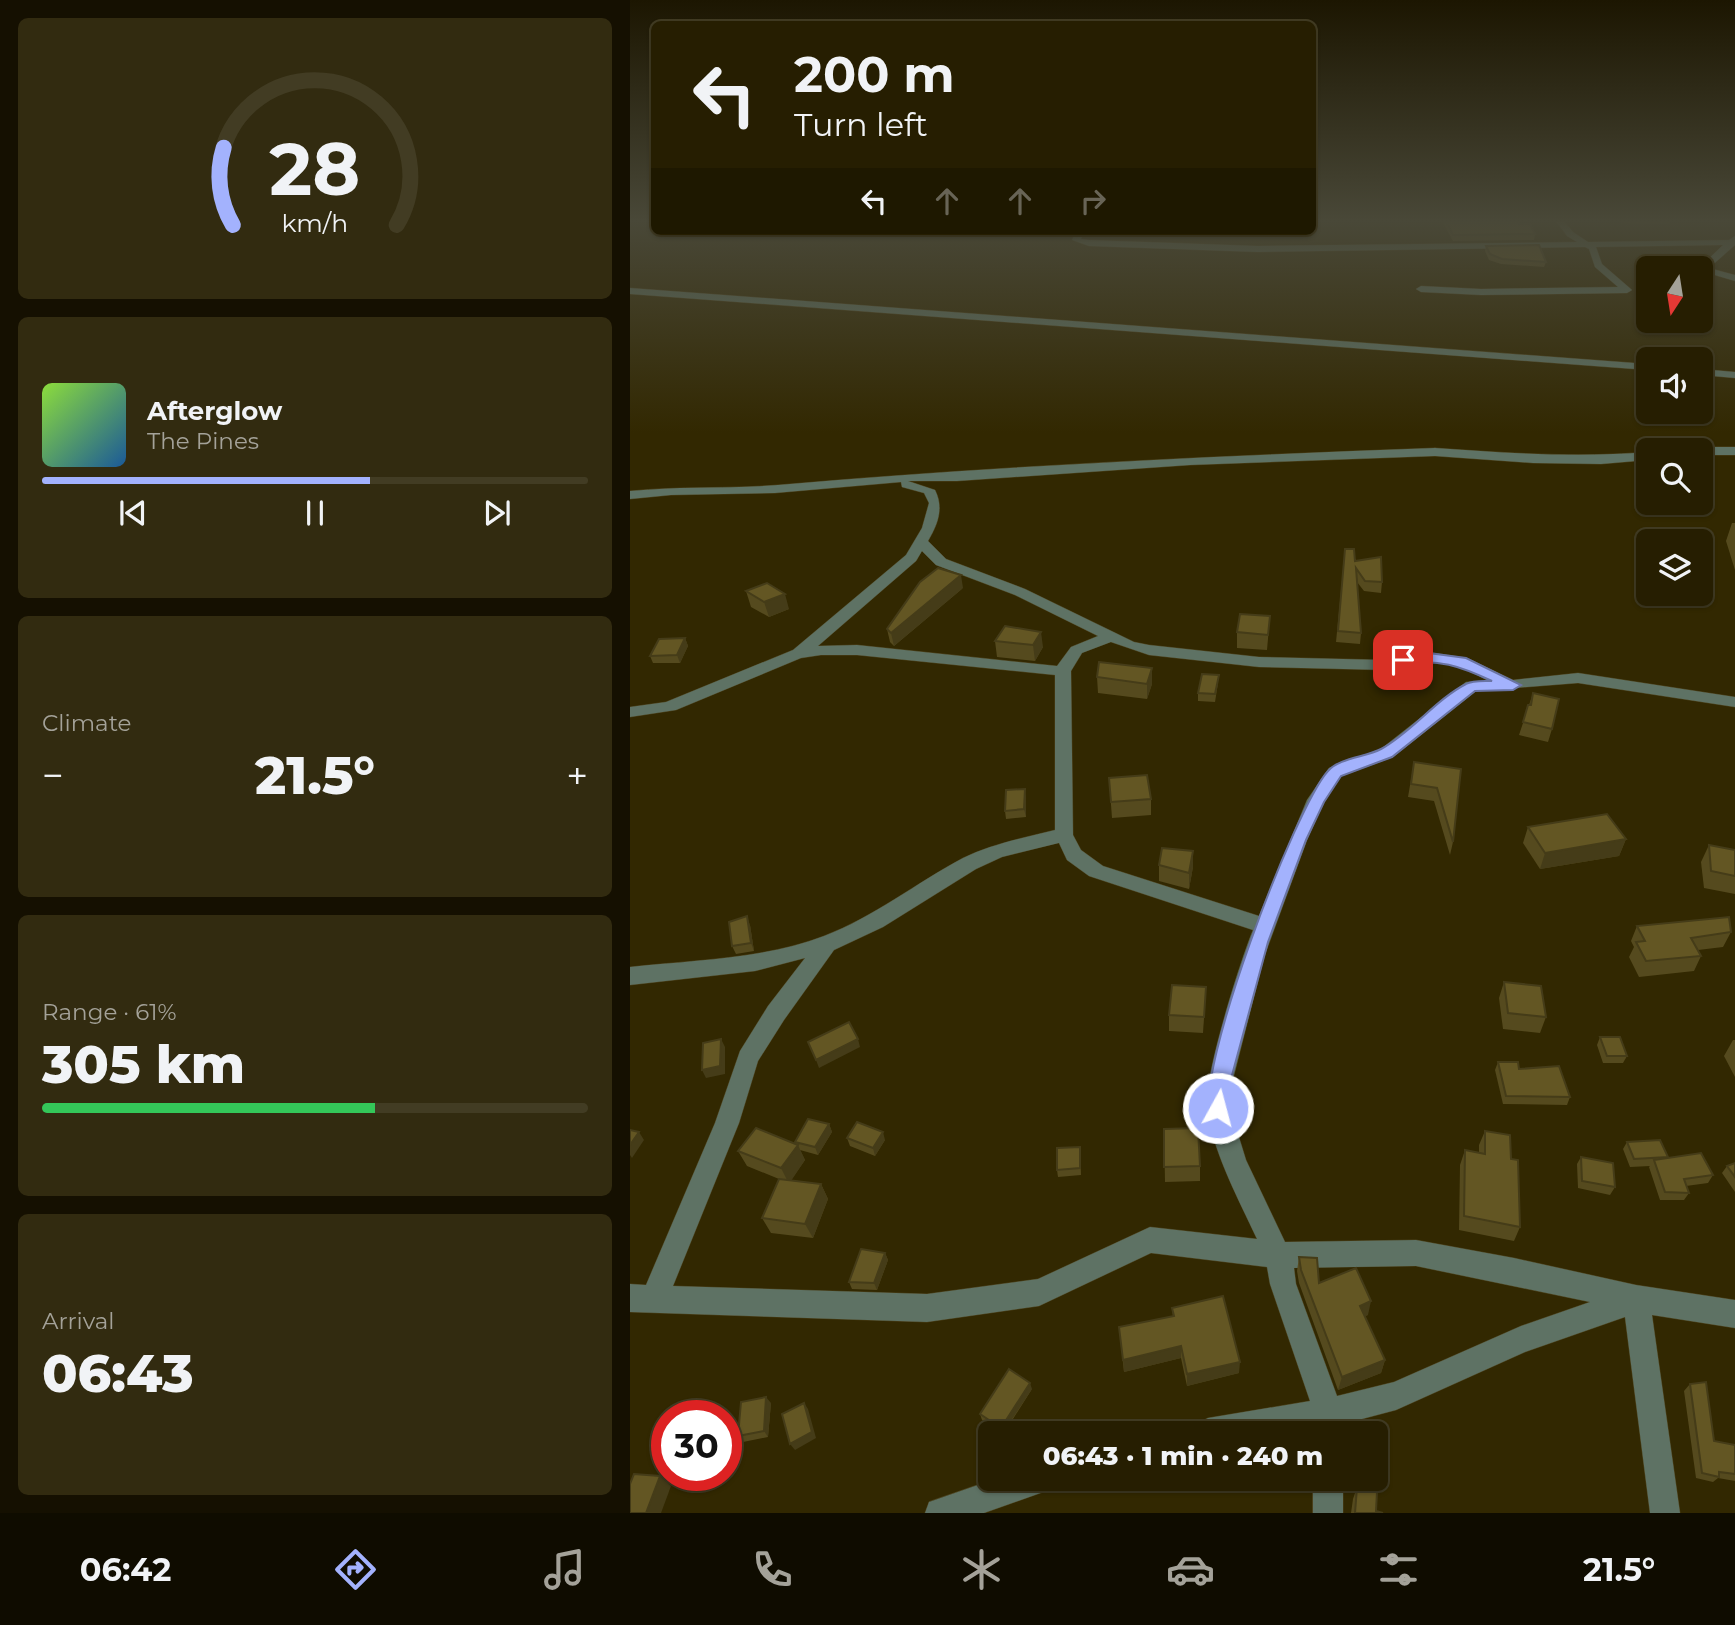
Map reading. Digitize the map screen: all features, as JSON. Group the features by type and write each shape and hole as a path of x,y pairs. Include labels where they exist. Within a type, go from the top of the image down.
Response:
{"street":[{"path":"638,292 1636,366"},
{"path":"1473,292 1510,292"},
{"path":"1713,373 1735,375"},
{"path":"1713,451 1735,451"},
{"path":"889,481 906,477 957,477 1190,461 1435,452 1533,459 1601,460 1636,457"},
{"path":"630,495 671,491 775,489 862,480 889,481 929,490 935,503 922,544 903,566 797,654"},
{"path":"922,544 941,562 1020,592 1129,645 1149,650 1259,662 1385,664 1421,656 1461,661 1513,685"},
{"path":"903,566 941,562"},
{"path":"1115,637 1074,649 1067,657 1063,671 1064,835 1074,855 1096,871 1264,926"},
{"path":"630,712 670,706 797,654 821,650 857,650 1063,671"},
{"path":"1328,1421 1283,1284 1278,1255 1234,1162 1218,1108 1220,1079 1264,926 1316,800 1335,772 1387,753 1472,686 1578,678 1735,702"},
{"path":"630,976 755,962 827,944 876,921 978,859 997,851 1064,835"},
{"path":"827,944 776,1013 748,1058 727,1123 642,1298 927,1308 1038,1292 1150,1240 1278,1255 1416,1253 1514,1271 1636,1299 1735,1314"},
{"path":"1334,1421 1521,1340 1636,1299"},
{"path":"1636,1299 1665,1513"},
{"path":"940,1513 1003,1491"},
{"path":"1328,1491 1328,1513"}],"building":[{"path":"1345,549 1354,549 1355,561 1381,557 1382,582 1365,581 1356,568 1361,633 1338,631"},
{"path":"938,568 961,575 891,633 887,629 920,582"},
{"path":"767,583 785,594 764,602 746,591"},
{"path":"1240,614 1270,616 1268,635 1237,632"},
{"path":"1005,626 1041,632 1033,645 995,641"},
{"path":"685,638 677,655 650,656 659,639"},
{"path":"1099,662 1152,668 1147,684 1097,677"},
{"path":"1202,674 1219,675 1215,694 1198,693"},
{"path":"1533,693 1559,699 1552,729 1523,722"},
{"path":"1414,762 1461,769 1453,842 1437,788 1411,784"},
{"path":"1147,775 1151,799 1111,802 1109,778"},
{"path":"1025,789 1024,809 1005,811 1006,790"},
{"path":"1607,814 1626,839 1545,853 1528,827"},
{"path":"1709,845 1735,850 1735,876 1711,871"},
{"path":"1162,848 1193,851 1189,873 1159,865"},
{"path":"747,916 751,943 732,946 729,922"},
{"path":"1729,917 1731,932 1691,938 1701,956 1646,961 1636,942 1645,941 1637,926"},
{"path":"1504,982 1541,986 1546,1017 1508,1013"},
{"path":"1172,985 1206,987 1204,1017 1169,1015"},
{"path":"849,1022 858,1039 816,1060 808,1042"},
{"path":"1600,1037 1620,1037 1627,1056 1607,1056"},
{"path":"721,1039 720,1066 702,1070 703,1043"},
{"path":"1498,1062 1518,1062 1519,1069 1559,1066 1570,1097 1506,1096"},
{"path":"808,1119 829,1124 815,1147 795,1142"},
{"path":"857,1122 883,1132 873,1148 847,1138"},
{"path":"756,1128 798,1145 781,1168 738,1151"},
{"path":"1198,1128 1200,1166 1164,1167 1164,1129"},
{"path":"630,1130 639,1132 630,1145"},
{"path":"1485,1131 1510,1135 1511,1159 1518,1160 1520,1227 1464,1216 1465,1150 1485,1154"},
{"path":"1660,1140 1668,1157 1634,1159 1627,1142"},
{"path":"1080,1147 1080,1168 1057,1170 1057,1148"},
{"path":"1701,1153 1713,1175 1684,1179 1689,1193 1665,1192 1654,1160"},
{"path":"1581,1157 1613,1163 1615,1187 1582,1181"},
{"path":"1735,1163 1735,1177 1727,1166"},
{"path":"779,1179 821,1184 805,1224 762,1218"},
{"path":"861,1249 885,1253 874,1283 849,1282"},
{"path":"1299,1257 1317,1258 1319,1283 1356,1268 1371,1301 1360,1306 1385,1360 1342,1377 1301,1270"},
{"path":"1223,1296 1240,1362 1187,1374 1181,1346 1123,1360 1119,1327 1174,1316 1172,1308"},
{"path":"1009,1369 1030,1383 1006,1421 990,1421 980,1414"},
{"path":"1706,1382 1714,1441 1735,1445 1735,1474 1719,1472 1719,1477 1702,1473 1690,1384"},
{"path":"766,1397 764,1431 742,1435 742,1402"},
{"path":"804,1403 812,1432 790,1444 782,1414"},
{"path":"634,1474 651,1475 651,1491 654,1491 646,1513 630,1513 630,1484"},
{"path":"1357,1491 1377,1492 1376,1511 1383,1513 1355,1513"}],"route":[{"path":"1218,1108 1220,1079 1258,942 1316,800 1335,772 1387,753 1472,686 1513,685 1461,661 1421,656 1403,660"}]}
